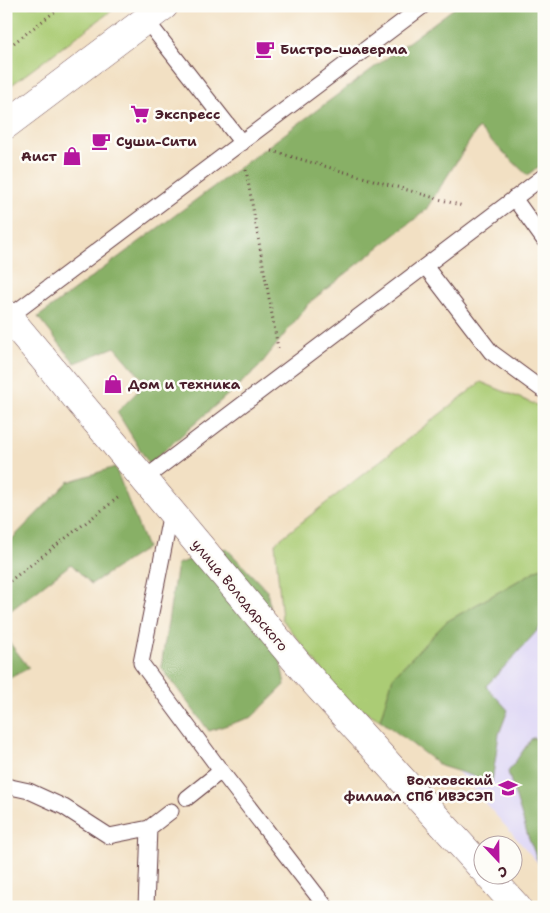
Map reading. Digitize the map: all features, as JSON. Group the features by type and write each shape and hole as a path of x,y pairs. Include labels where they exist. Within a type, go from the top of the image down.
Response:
{"street":[{"path":"6,125 155,13"},
{"name":"улица Володарского","path":"8,316 306,673 472,857"},
{"path":"498,886 518,907"}],"lane":[{"path":"8,316 423,6"},
{"path":"155,13 242,143"},
{"path":"144,479 544,176"},
{"path":"514,198 544,240"},
{"path":"425,266 490,352 544,391"},
{"path":"171,512 141,663 221,771 326,907"},
{"path":"187,798 221,771"},
{"path":"6,786 29,791 64,807 109,836 148,828 171,811"},
{"path":"146,907 148,828"}],"path":[{"path":"6,49 62,6"},
{"path":"282,374 242,143 492,215"},
{"path":"6,584 144,479"}],"shaded area":[{"name":"Волховский филиал СПб ИВЭСЭП","path":"544,585 544,870 522,845 522,836 514,836 400,706"}],"green space":[{"path":"6,6 118,6 6,89"},
{"path":"457,6 544,6 544,163 527,175 478,128 425,211 310,302 258,368 149,464 117,412 146,383 115,347 75,363 38,317"},
{"path":"481,382 544,408 544,566 446,622 393,677 380,720 343,698 282,619 275,543"},
{"path":"115,467 147,548 91,584 71,564 6,614 6,545 68,482"},
{"path":"226,548 267,591 285,685 252,717 209,731 161,667 177,564"},
{"path":"544,566 544,623 486,686 508,710 499,734 492,782 441,766 380,720 393,677 446,622"},
{"path":"6,638 29,668 6,680"},
{"path":"532,738 544,738 544,876 528,836 508,772"}],"place":[{"name":"Бистро-шаверма","path":"265,49"},
{"name":"Экспресс","path":"140,114"},
{"name":"Суши-Сити","path":"101,141"},
{"name":"Аист","path":"72,156"},
{"name":"Дом и техника","path":"113,384"},
{"name":"Волховский филиал СПб ИВЭСЭП","path":"508,788"}]}
